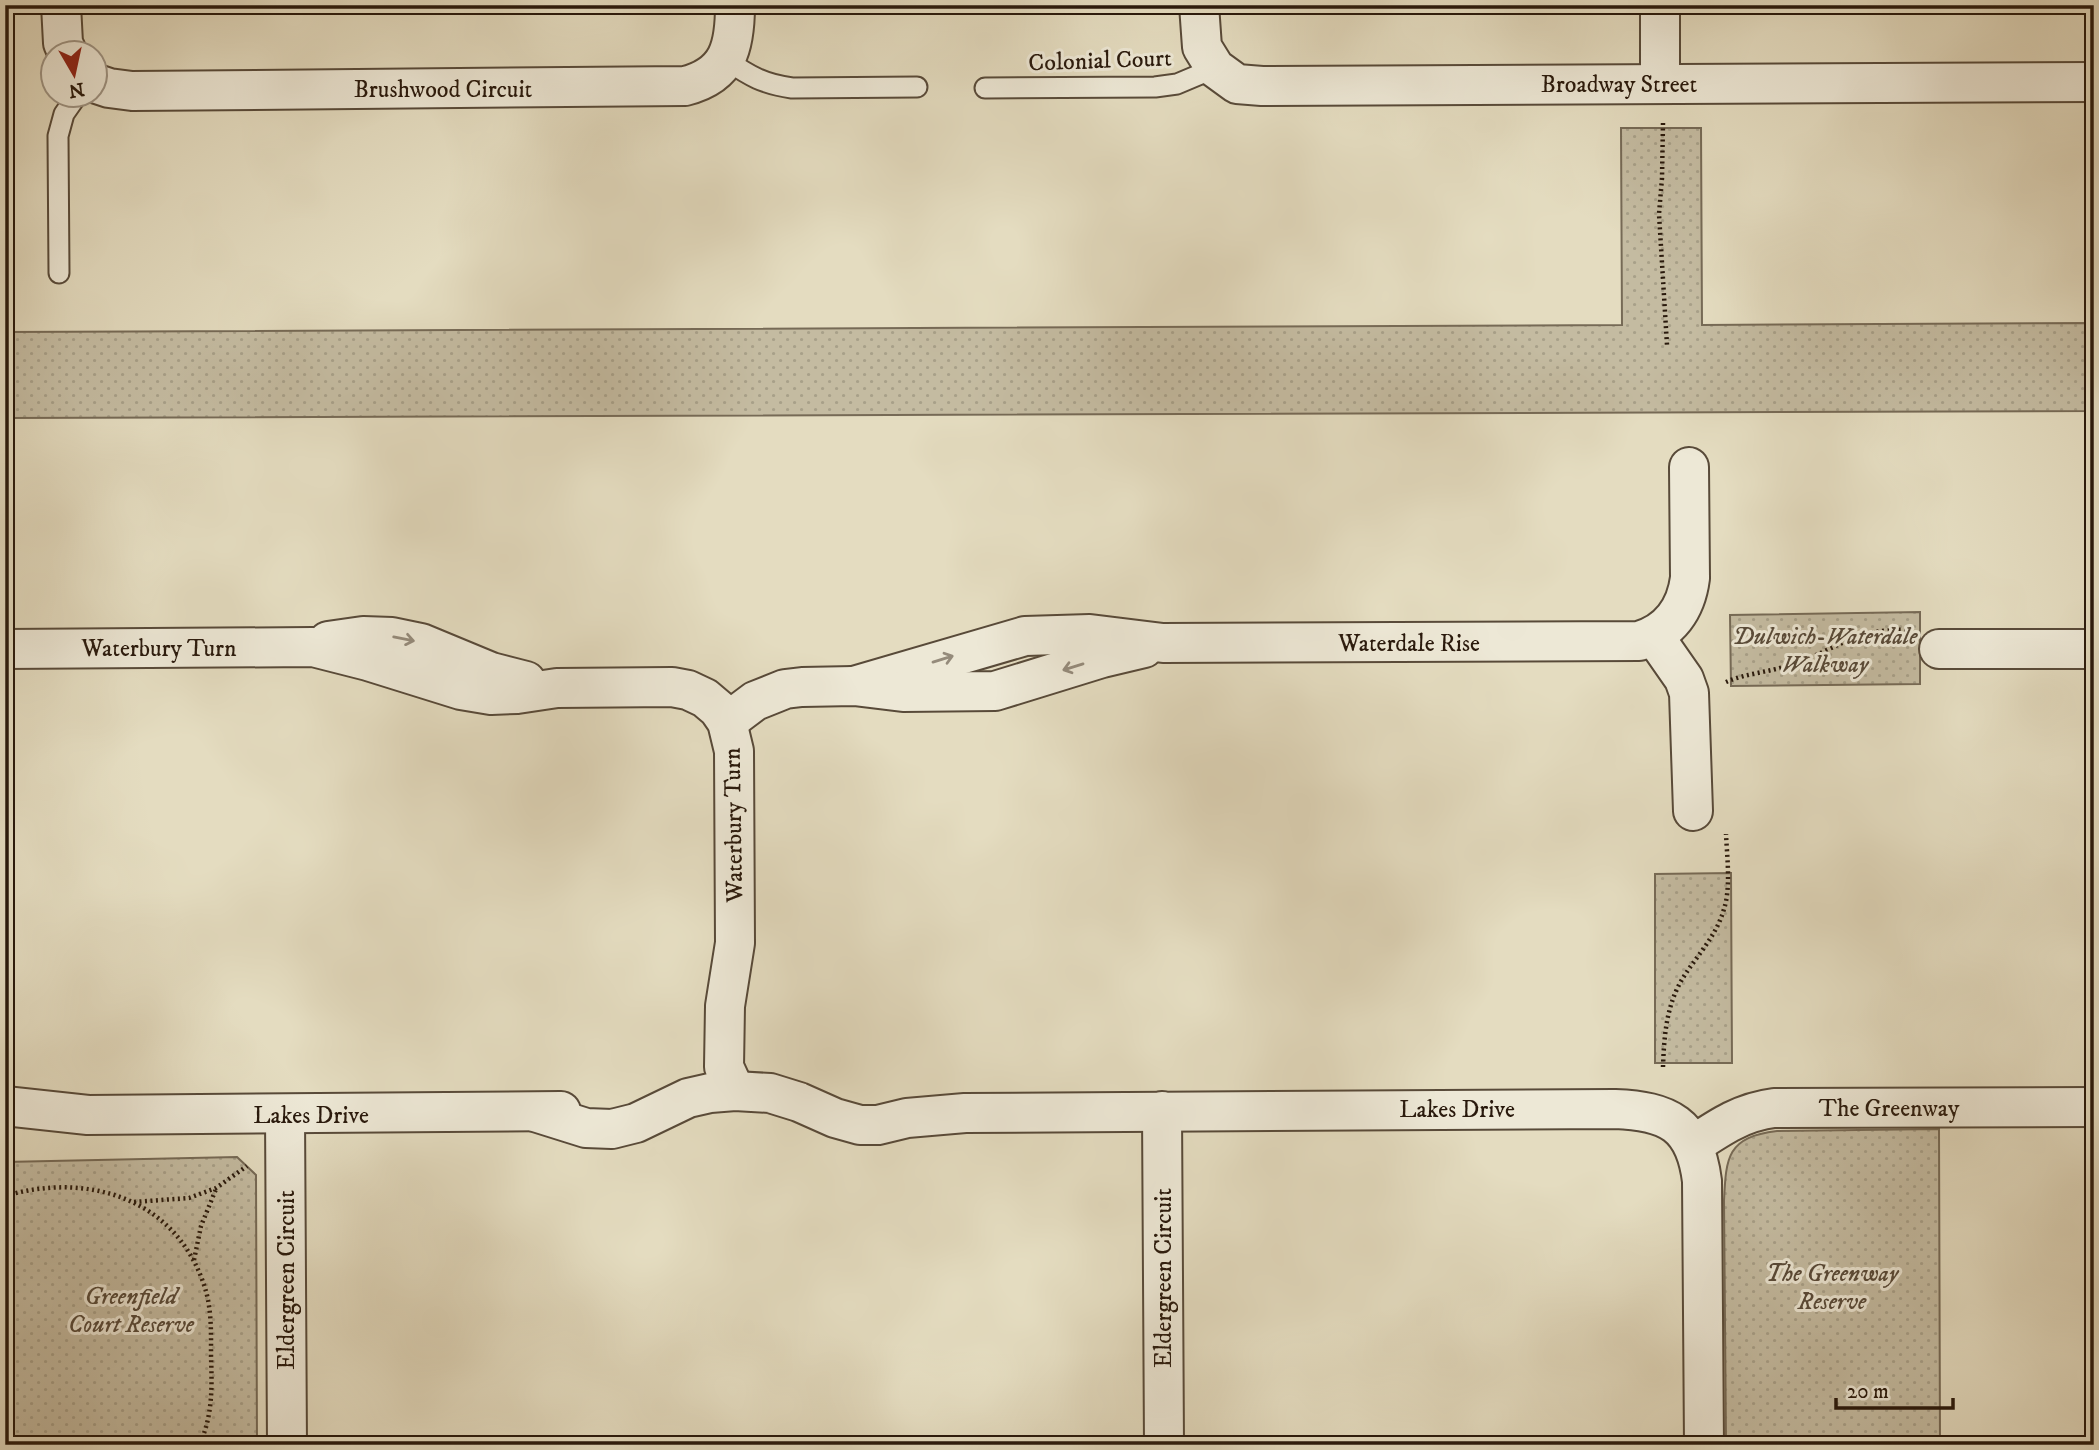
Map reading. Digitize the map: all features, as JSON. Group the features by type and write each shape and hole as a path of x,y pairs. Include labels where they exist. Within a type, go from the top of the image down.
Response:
{"street":[{"path":"61,5 63,38"},
{"path":"726,60 732,45 735,5"},
{"path":"1199,5 1202,47 1215,68"},
{"path":"1660,5 1661,101"},
{"name":"Brushwood Circuit","path":"108,88 132,91 661,88 700,83 713,75 726,60"},
{"name":"Broadway Street","path":"1215,68 1237,83 1262,86 1661,101 2094,82"},
{"path":"1689,467 1688,595 1672,623 1654,636 1684,679 1689,693 1693,811"},
{"name":"Waterdale Rise","path":"727,722 755,701 785,689 854,686 903,692 995,691 1102,658 1163,643 1619,643 1654,636"},
{"name":"Waterbury Turn","path":"5,649 313,647 461,690 491,695 557,688 648,687 688,690 705,698 718,709 727,722 734,751 735,943 725,1006 736,1074"},
{"path":"1939,649 2094,649"},
{"name":"Lakes Drive","path":"5,1106 88,1115 535,1112 586,1128 612,1129 636,1124 688,1098 710,1093 736,1074 770,1093 860,1125 965,1113 1639,1110 1656,1113 1669,1119 1693,1144 1699,1157 1702,1181 1704,1445"},
{"name":"The Greenway","path":"1693,1144 1738,1116 1755,1110 1774,1108 2094,1107"},
{"name":"Eldergreen Circuit","path":"1162,1111 1164,1445"},
{"name":"Lakes Drive","path":"5,1133 88,1115"},
{"name":"Eldergreen Circuit","path":"285,1115 287,1445"}],"lane":[{"path":"726,60 758,81 773,86 917,87"},
{"name":"Colonial Court","path":"985,88 1155,87 1177,84 1215,68"},
{"path":"59,273 58,136 68,108"}],"path":[{"path":"1661,101 1662,178 1659,214 1667,345"},
{"path":"1726,692 1726,681 1796,664 1861,634 1883,630 1925,634 1939,649"},
{"path":"1663,1067 1670,1003 1681,981 1720,923 1726,906 1726,833"},
{"path":"5,1196 53,1188 104,1191 134,1202 153,1213 176,1234 194,1260 204,1283 209,1306 210,1411 199,1445"},
{"path":"194,1260 201,1226 216,1188"}],"green space":[{"path":"1621,128 1701,128 1702,325 2094,323 2094,411 5,418 5,332 1622,325"},
{"name":"Dulwich-Waterdale Walkway","path":"1920,612 1920,684 1731,686 1730,615"},
{"path":"1731,873 1732,1063 1655,1063 1655,874"},
{"name":"The Greenway Reserve","path":"1939,1129 1940,1445 1726,1445 1724,1201 1726,1172 1732,1152 1748,1138 1777,1131"},
{"name":"Greenfield Court Reserve","path":"237,1157 256,1175 257,1445 5,1445 5,1162"}]}
